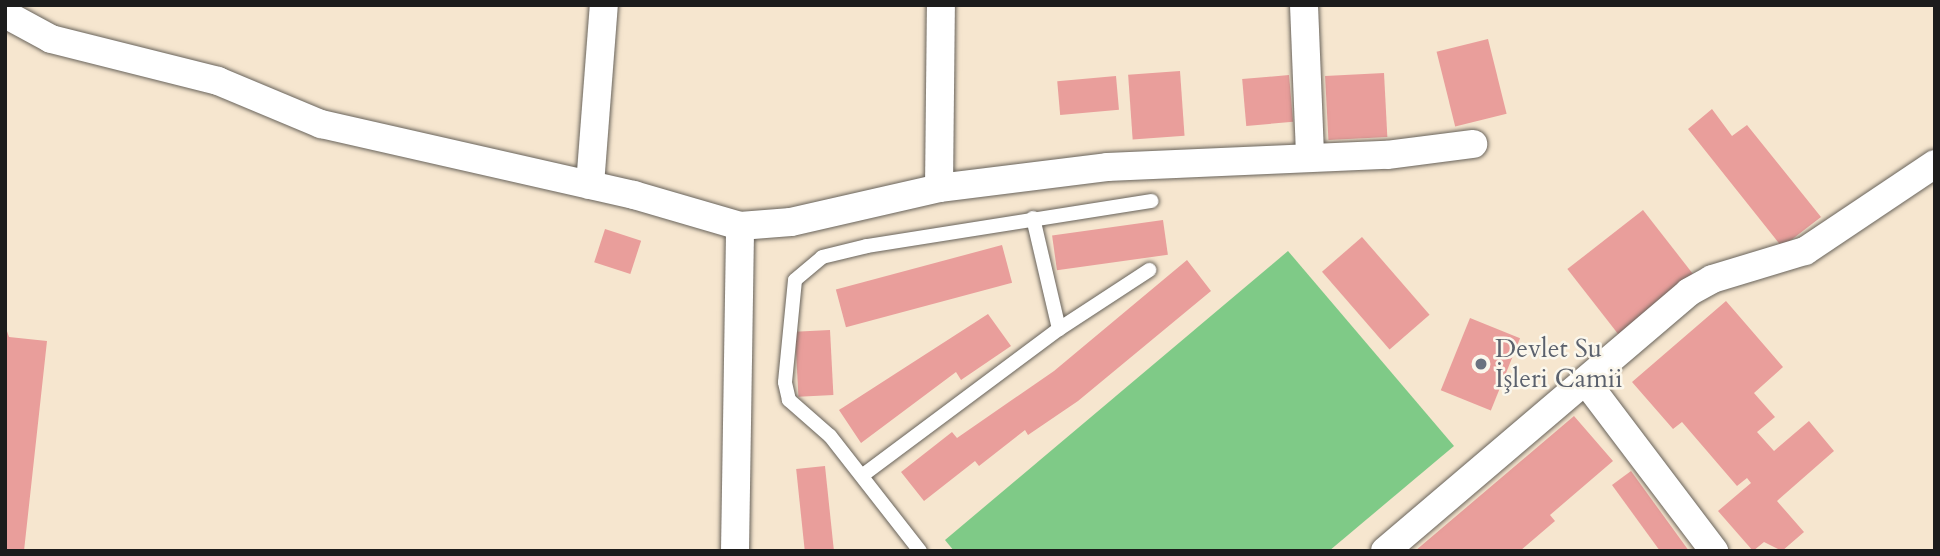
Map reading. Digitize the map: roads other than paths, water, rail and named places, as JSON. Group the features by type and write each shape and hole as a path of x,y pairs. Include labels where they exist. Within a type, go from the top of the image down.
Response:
{"street":[{"path":"590,186 604,5"},
{"path":"939,188 941,5"},
{"path":"1304,5 1310,157"},
{"path":"5,14 51,39 219,80 321,124 590,186 740,226 939,188 1107,167 1310,157 1473,144"},
{"path":"1385,551 1587,383 1689,292 1712,279 1805,251 1935,164"},
{"path":"736,551 740,226"},
{"path":"1587,383 1714,551"}],"lane":[{"path":"920,551 863,475 789,400 785,382 795,280 822,257 1033,218 1151,201"},
{"path":"1033,218 1059,328"},
{"path":"863,475 1059,328 1149,270"}],"place":[{"name":"Devlet Su İşleri Camii","path":"1481,364"}]}
